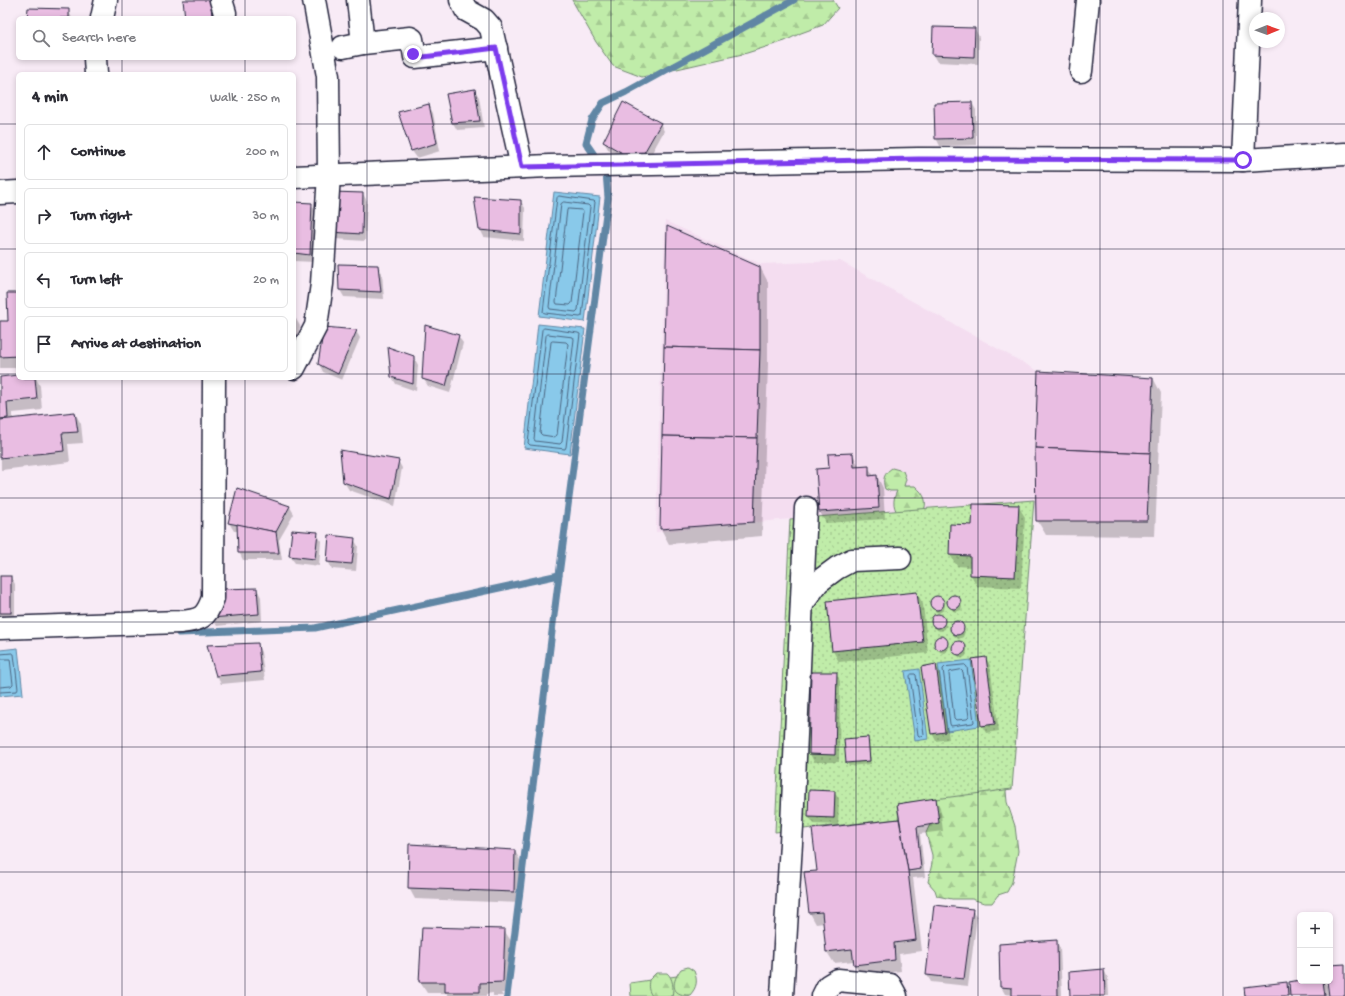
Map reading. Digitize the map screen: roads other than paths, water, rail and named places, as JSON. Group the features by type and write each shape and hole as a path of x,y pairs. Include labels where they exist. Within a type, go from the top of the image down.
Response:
{"street":[{"path":"102,16 106,0"},
{"path":"221,0 225,13 224,16"},
{"path":"296,364 316,326 322,284 330,175 328,76 314,0"},
{"path":"358,0 353,45 410,38 412,39 415,58 496,48"},
{"path":"461,0 466,10 484,20 491,28 522,167"},
{"path":"1081,71 1088,0"},
{"path":"1243,160 1250,0"},
{"path":"95,60 96,72"},
{"path":"296,177 604,165 918,159 1243,160 1345,154"},
{"path":"0,193 16,192"},
{"path":"0,628 180,622 192,621 202,617 209,608 212,598 214,380"},
{"path":"782,996 806,508"},
{"path":"802,604 818,582 837,568 852,560 900,558"},
{"path":"823,996 828,986 838,980 890,986 896,996"}],"water":[{"path":"554,192 600,197 585,322 539,316"},
{"path":"538,324 585,329 570,454 524,448"},
{"path":"18,648 23,694 0,696 0,650"},
{"path":"971,660 979,726 947,731 938,664"},
{"path":"919,669 928,739 915,741 905,671"}],"waterway":[{"path":"507,996 559,575 608,198 606,172 586,143 592,120 603,103 626,92 794,0"},
{"path":"179,633 315,628 559,575"}]}
